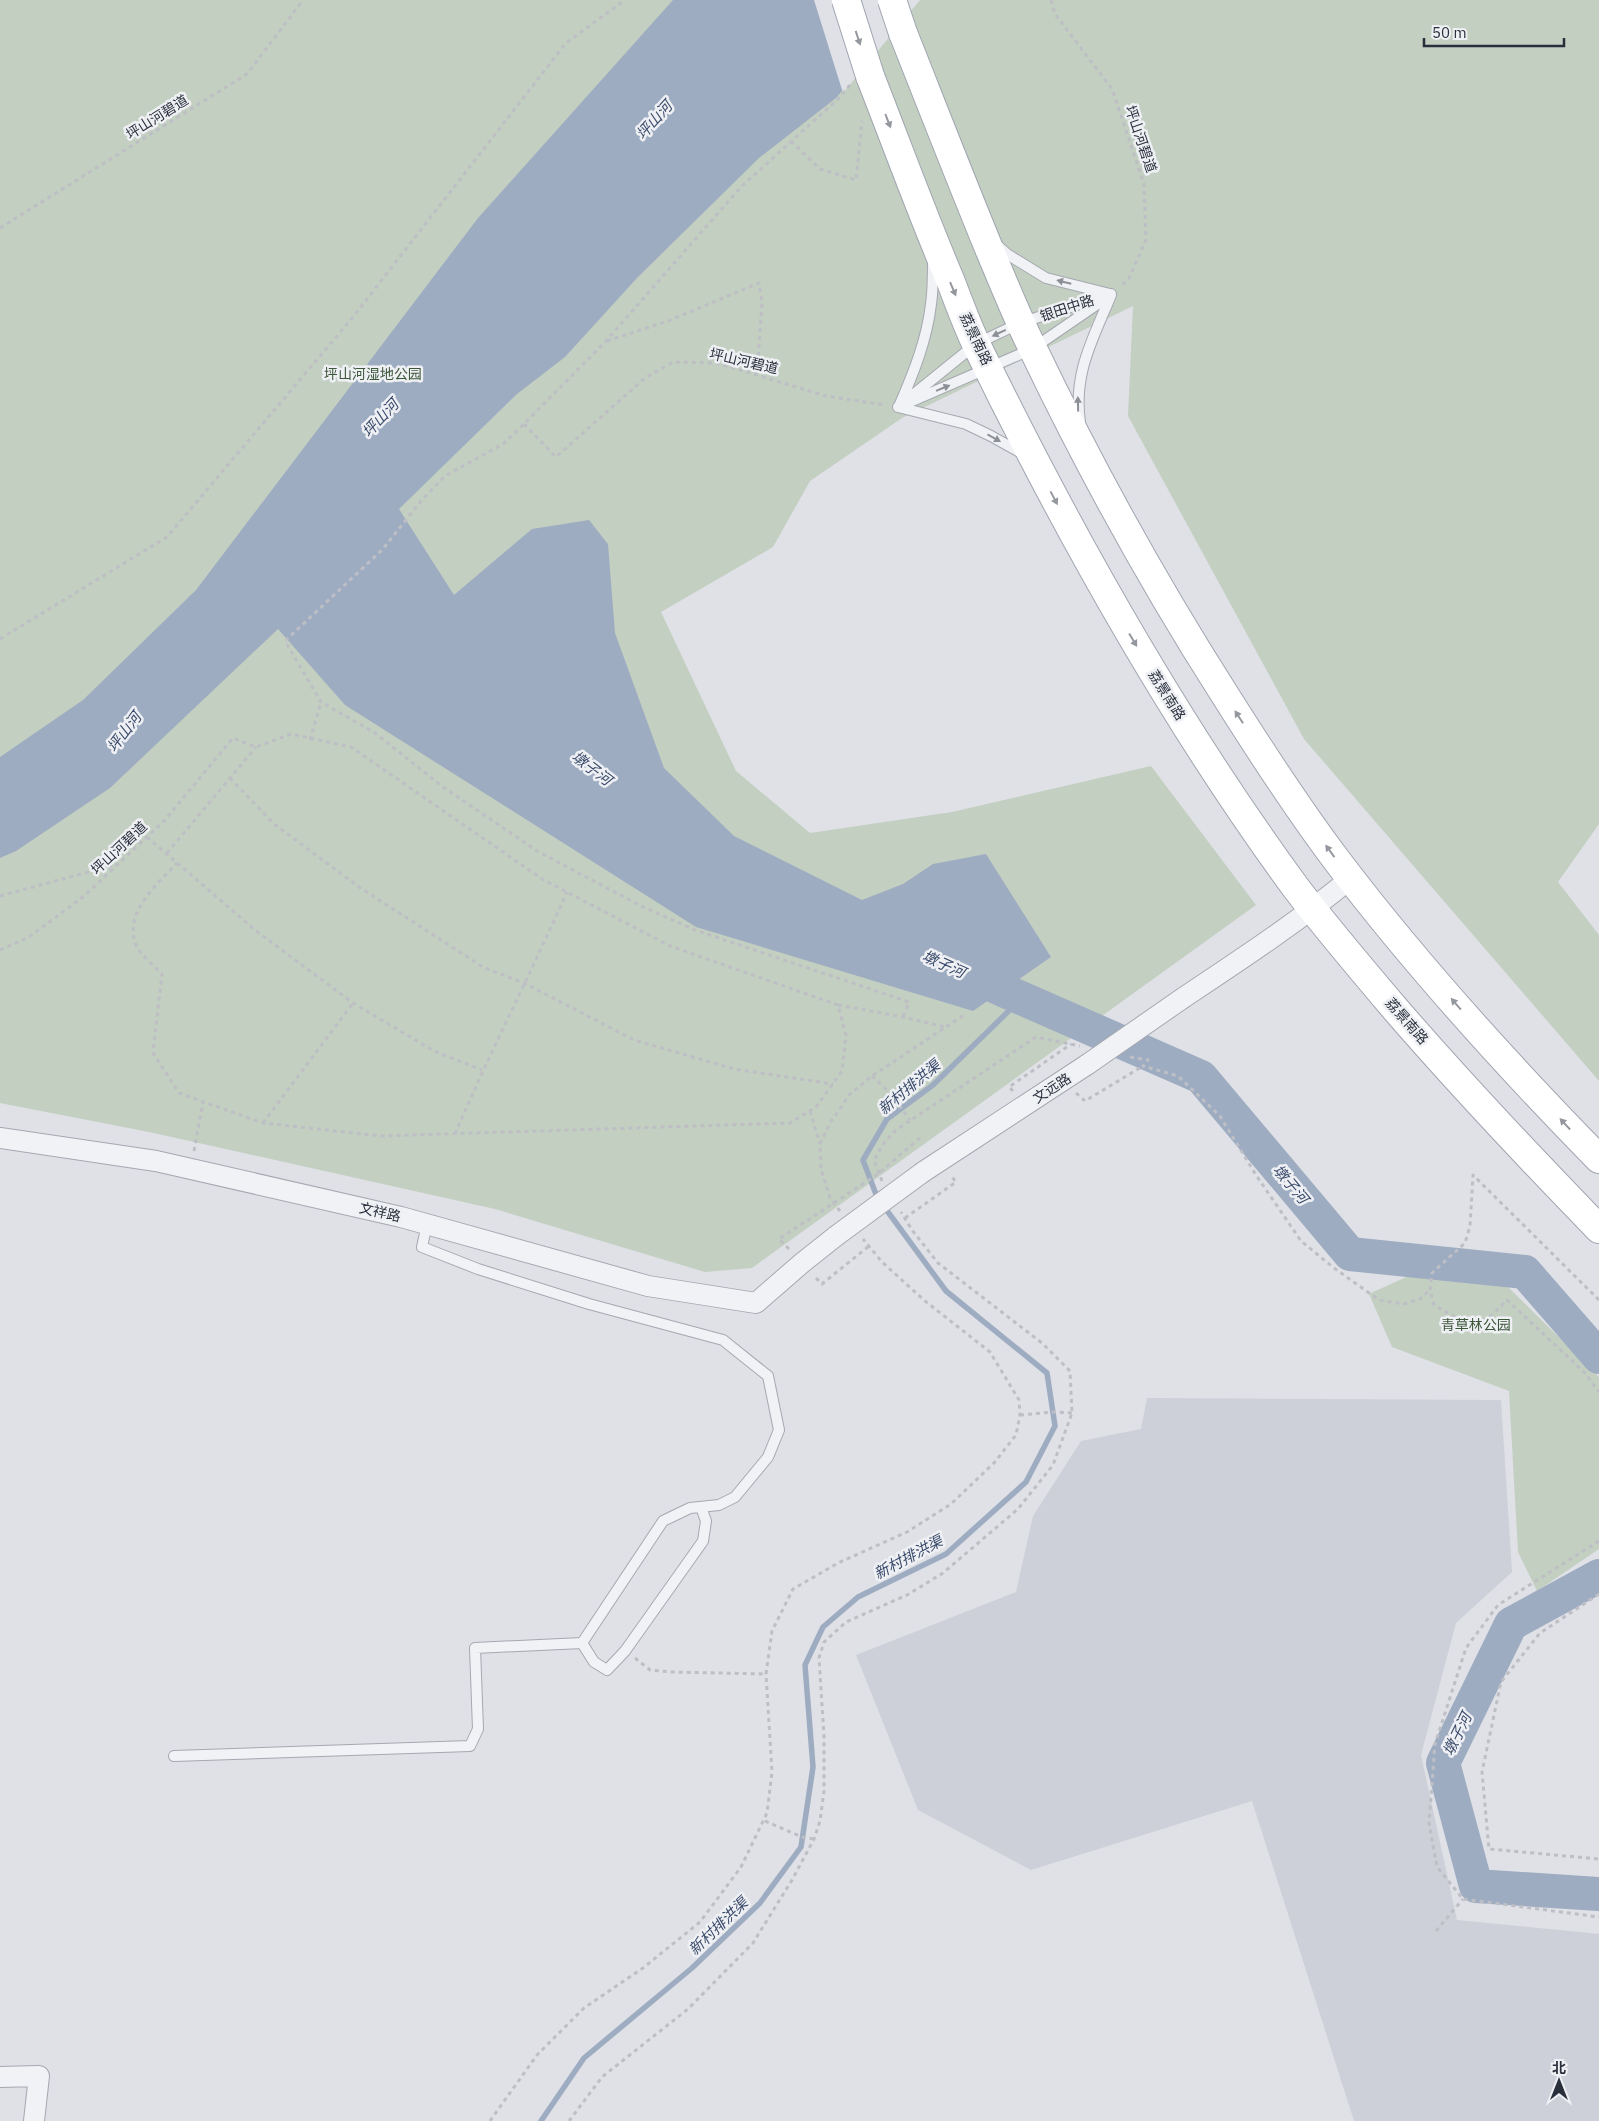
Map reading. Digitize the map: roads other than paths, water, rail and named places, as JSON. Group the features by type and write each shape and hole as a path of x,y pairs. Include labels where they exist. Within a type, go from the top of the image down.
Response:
{"main road":[{"name":"荔景南路","path":"846,0 863,77 976,344 1035,462 1133,640 1242,813 1313,909 1360,968 1470,1093 1599,1230"},
{"path":"892,0 902,33 1020,323 1084,452 1175,616 1283,786 1351,878 1398,937 1500,1054 1599,1159"}],"street":[{"name":"文远路","path":"756,1303 836,1236 1084,1055 1183,998 1313,909 1351,878"},
{"name":"文祥路","path":"0,1138 156,1161 428,1224 648,1286 756,1303"},
{"path":"0,2077 39,2076 34,2121"}],"lane":[{"path":"982,232 1007,254 1046,278 1111,294 1082,365 1078,388 1078,409 1084,452"},
{"path":"934,241 932,304 914,372 898,407 966,424 992,436 1035,462"},
{"name":"银田中路","path":"898,407 976,344 1020,323 1111,294"},
{"name":"银田中路","path":"898,407 990,369 1032,349 1111,294"},
{"path":"428,1224 422,1248 478,1269 589,1304 723,1340 768,1376 779,1430 768,1457 735,1497 719,1505 690,1508 663,1521 582,1643"},
{"path":"582,1643 594,1662 607,1670 624,1651 703,1541 706,1521 701,1507"},
{"path":"174,1756 470,1746 478,1729 475,1648 582,1643"}],"water":[{"name":"坪山河","path":"673,0 918,0 836,98 759,158 637,278 565,357 517,394 399,509 454,595 532,529 589,520 608,544 615,633 664,768 734,836 862,900 903,884 933,864 986,854 1051,957 973,1011 696,927 345,705 278,629 110,788 16,851 0,858 0,757 83,700 196,590 478,218"}],"waterway":[{"name":"墩子河","path":"962,972 1201,1077 1350,1254 1525,1272 1599,1357"},
{"name":"新村排洪渠","path":"541,2121 584,2058 692,1968 760,1903 801,1847 813,1767 805,1665 823,1627 858,1597 946,1554 1026,1482 1055,1426 1047,1373 946,1291 877,1197 863,1160 887,1119 933,1085 1022,998"},
{"name":"墩子河","path":"1599,1576 1511,1624 1443,1763 1476,1886 1599,1894"}],"park label":[{"name":"坪山河湿地公园","path":"373,374"},
{"name":"青草林公园","path":"1476,1325"}]}
